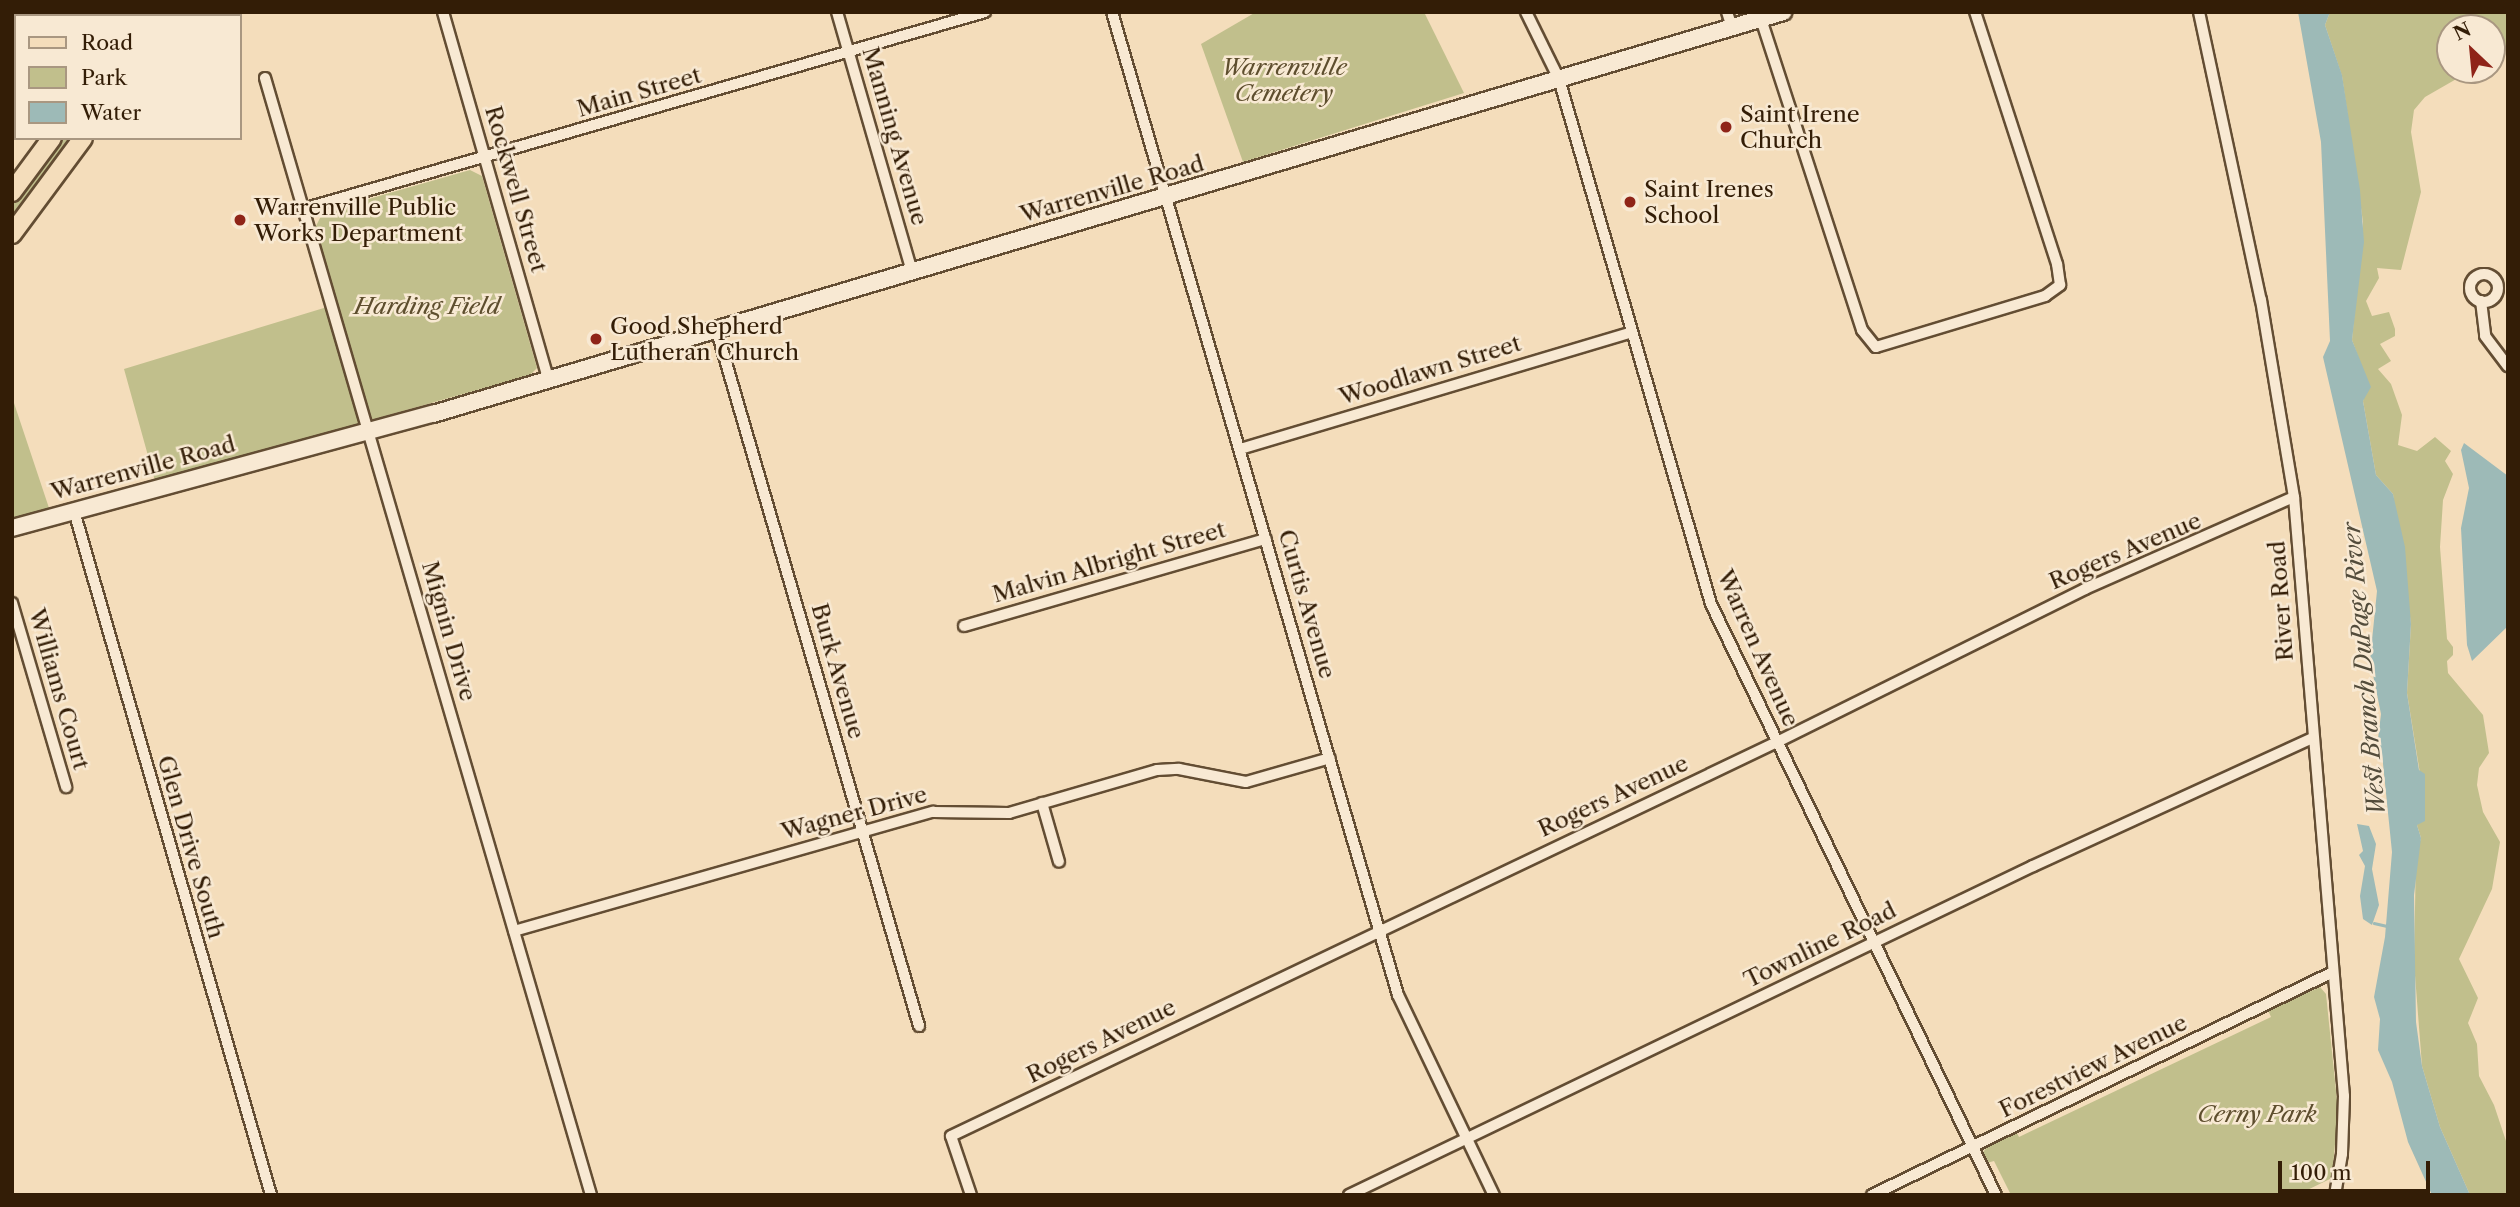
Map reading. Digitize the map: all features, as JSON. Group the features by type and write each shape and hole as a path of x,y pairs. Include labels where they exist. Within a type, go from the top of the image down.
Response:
{"main road":[{"name":"Warrenville Road","path":"12,528 285,453 1167,197 1559,79 1730,20 1761,19 1783,12"},
{"path":"12,192 51,140"},
{"path":"12,234 82,140"}],"street":[{"name":"Rockwell Street","path":"443,12 548,377"},
{"name":"Manning Avenue","path":"837,12 912,271"},
{"name":"Main Street","path":"303,209 985,12"},
{"name":"Curtis Avenue","path":"1112,12 1398,995 1494,1195"},
{"name":"Warren Avenue","path":"1526,12 1559,79 1711,604 1996,1195"},
{"path":"1761,19 1865,335 1876,347 1895,344 2026,302 2060,285 2057,264 1975,12"},
{"name":"River Road","path":"2199,12 2264,312 2294,497 2311,740 2344,1116 2335,1195"},
{"name":"Mignin Drive","path":"265,78 591,1195"},
{"path":"2481,301 2485,336 2508,366"},
{"name":"Burk Avenue","path":"716,328 919,1026"},
{"name":"Woodlawn Street","path":"1240,449 1632,332"},
{"name":"Rogers Avenue","path":"971,1195 951,1136 1777,742 2085,589 2294,497"},
{"name":"Glen Drive South","path":"74,511 271,1195"},
{"name":"Malvin Albright Street","path":"964,625 1266,539"},
{"name":"Williams Court","path":"12,603 66,787"},
{"name":"Townline Road","path":"1349,1195 1875,942 2311,740"},
{"name":"Wagner Drive","path":"514,931 944,810 996,814 1157,770 1179,769 1246,782 1330,758"},
{"path":"1042,803 1059,862"},
{"name":"Forestview Avenue","path":"1872,1195 2331,973"}],"green space":[{"name":"Warrenville Cemetery","path":"1256,12 1424,12 1464,93 1243,162 1201,44"},
{"path":"2330,12 2508,12 2506,51 2506,14 2436,14 2436,84 2448,84 2425,97 2414,110 2411,132 2421,192 2401,270 2377,268 2379,278 2366,301 2372,316 2389,312 2395,329 2395,336 2380,344 2391,361 2378,369 2391,384 2402,415 2398,445 2417,451 2435,437 2451,451 2445,461 2453,474 2443,500 2440,547 2447,639 2453,647 2453,655 2447,661 2448,673 2483,715 2489,753 2479,768 2477,785 2483,812 2500,842 2492,889 2459,959 2478,998 2468,1023 2477,1044 2479,1076 2494,1105 2508,1147 2508,1195 2470,1195 2440,1127 2422,1066 2414,962 2416,855 2421,838 2417,825 2423,792 2407,693 2411,624 2393,494 2376,475 2363,401 2368,384 2352,340 2363,222 2342,76 2325,25"},
{"path":"58,140 68,140 12,215 12,202"},
{"name":"Harding Field","path":"470,170 482,176 537,368 530,375 155,481 124,369 337,304 315,228 323,212"},
{"path":"12,397 50,511 12,521"},
{"name":"Cerny Park","path":"2320,987 2326,994 2338,1110 2332,1178 2297,1195 2011,1195 1994,1161 1987,1163 1983,1152 1990,1144 2016,1131 2019,1137 2271,1017 2268,1010"}],"water":[{"path":"2298,12 2330,12 2325,25 2342,75 2360,190 2364,242 2352,340 2371,387 2363,401 2376,475 2393,494 2405,547 2411,624 2407,693 2419,770 2425,774 2425,821 2417,825 2421,838 2414,895 2416,1022 2422,1066 2440,1127 2470,1195 2432,1195 2408,1142 2392,1082 2378,1050 2380,1019 2374,997 2385,937 2392,852 2382,754 2377,747 2381,714 2370,660 2377,591 2323,357 2330,341 2321,142"},
{"path":"2464,443 2508,476 2508,626 2472,661 2467,645 2461,528 2469,488 2461,450"},
{"path":"2357,824 2369,826 2376,844 2372,869 2379,905 2372,925 2363,919 2360,896 2365,866 2359,855 2363,851"}],"waterway":[{"path":"2374,923 2387,926"}],"place":[{"name":"Saint Irene Church","path":"1726,127"},
{"name":"Saint Irenes School","path":"1630,202"},
{"name":"Warrenville Public Works Department","path":"240,220"},
{"name":"Good Shepherd Lutheran Church","path":"596,339"}],"water label":[{"name":"West Branch DuPage River","path":"2364,669"}]}
